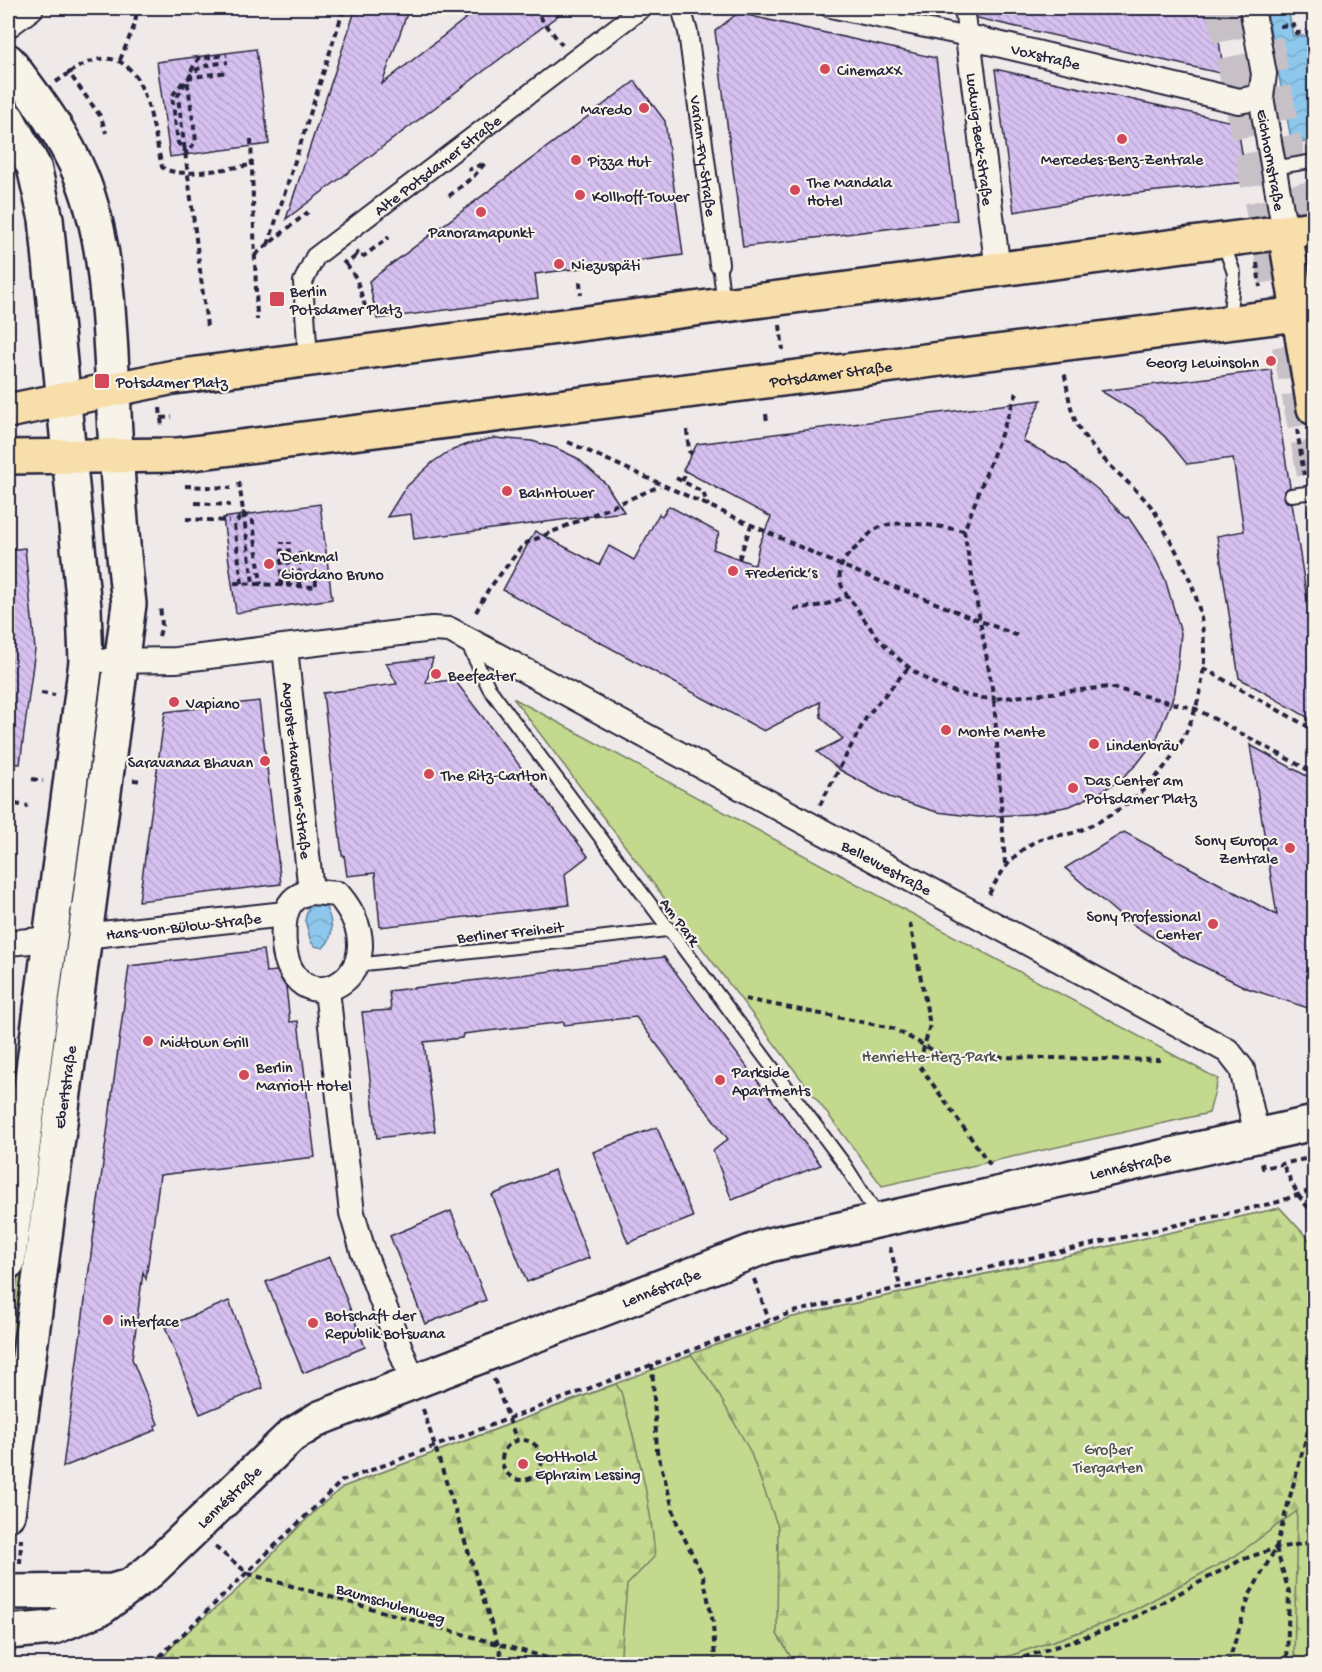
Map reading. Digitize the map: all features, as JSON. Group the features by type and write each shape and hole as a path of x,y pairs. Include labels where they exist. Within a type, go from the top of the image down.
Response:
{"main road":[{"path":"8,61 64,140 87,194 99,238 109,324 120,522 129,604 121,661"},
{"path":"8,119 28,153 43,199 84,608 86,662"},
{"path":"8,411 157,379 1300,230 1314,260"},
{"name":"Eichhornstraße","path":"1300,230 1307,313 1305,413"},
{"name":"Potsdamer Straße","path":"116,457 177,455 1307,313"},
{"path":"8,457 116,457"},
{"name":"Ebertstraße","path":"8,1514 121,661"},
{"name":"Ebertstraße","path":"8,1262 86,662"},
{"path":"51,939 84,936"},
{"name":"Lennéstraße","path":"8,1632 42,1629 69,1623 101,1608 133,1584 302,1428 417,1394 751,1251 884,1229 1259,1148 1314,1123"},
{"name":"Lennéstraße","path":"8,1592 111,1591 133,1584"}],"street":[{"path":"8,26 31,8"},
{"name":"Alte Potsdamer Straße","path":"308,359 303,282 315,257 642,8"},
{"name":"Varian-Fry-Straße","path":"681,8 688,32 719,264"},
{"name":"Voxstraße","path":"830,8 1239,100 1261,97"},
{"name":"Ludwig-Beck-Straße","path":"964,8 999,270"},
{"name":"Eichhornstraße","path":"1252,8 1264,74 1261,97 1274,168 1300,230"},
{"path":"86,662 176,660 432,629 450,630 464,637"},
{"name":"Bellevuestraße","path":"464,637 1228,1051 1242,1069 1259,1148"},
{"name":"Auguste-Hauschner-Straße","path":"285,648 311,892"},
{"path":"311,892 338,894 350,910 357,930 356,965 347,981 327,990 306,987 292,971 284,950 285,914 290,902 300,894 311,892"},
{"name":"Hans-von-Bülow-Straße","path":"84,936 285,914"},
{"path":"8,943 51,939"},
{"path":"327,990 352,1213 363,1251 417,1394"}],"lane":[{"path":"1274,168 1314,161"},
{"path":"1223,241 1234,273 1229,322"},
{"name":"Varian-Fry-Straße","path":"719,264 724,305"},
{"path":"1291,495 1311,492"},
{"name":"Am Park","path":"464,637 489,688 844,1165 884,1229"},
{"name":"Berliner Freiheit","path":"356,965 667,930"}],"path":[{"path":"120,60 135,24 137,8"},
{"path":"268,245 344,8"},
{"path":"533,8 573,60"},
{"path":"1293,24 1296,33 1314,32"},
{"path":"207,326 178,96 198,59 227,55"},
{"path":"54,85 69,73 95,59 120,60 139,81 145,96 162,167 174,173 252,165"},
{"path":"187,78 199,66 228,62"},
{"path":"187,78 227,72"},
{"path":"69,73 100,117 105,133"},
{"path":"187,78 196,141 187,153"},
{"path":"251,139 257,320"},
{"path":"449,196 474,176 485,163 469,169"},
{"path":"11,202 14,231"},
{"path":"255,255 308,212"},
{"path":"358,249 356,256 364,256 389,237"},
{"path":"1255,253 1260,287"},
{"path":"346,264 356,278 366,309"},
{"path":"580,282 582,301"},
{"path":"778,315 784,360"},
{"path":"978,915 1005,865 1036,840 1074,832 1131,801 1161,774 1181,744 1196,709 1203,668 1205,631 1197,595 1151,507 1095,450 1078,427 1070,407 1063,364"},
{"path":"1005,865 994,699 964,531 1018,390"},
{"path":"159,401 162,429"},
{"path":"1305,413 1314,541"},
{"path":"766,414 767,422"},
{"path":"161,418 172,417"},
{"path":"687,430 689,451 692,454"},
{"path":"568,442 840,565 1021,637"},
{"path":"682,481 687,472"},
{"path":"676,478 703,492 709,507"},
{"path":"239,482 254,584"},
{"path":"185,486 231,488"},
{"path":"476,612 488,590 524,544 661,486"},
{"path":"195,503 230,505"},
{"path":"242,583 234,525 243,513"},
{"path":"243,513 253,522 261,584"},
{"path":"186,519 230,521"},
{"path":"964,531 921,524 879,527 840,565 840,583 885,648 908,668 938,686 970,698 994,699 1109,687 1196,709 1314,773"},
{"path":"739,559 751,525"},
{"path":"281,586 282,542"},
{"path":"288,586 289,542"},
{"path":"299,586 300,552"},
{"path":"234,583 316,587 315,555"},
{"path":"794,609 824,605 849,596"},
{"path":"810,824 867,716 908,668"},
{"path":"1203,668 1314,730"},
{"path":"133,779 143,781"},
{"path":"15,804 28,806"},
{"path":"910,923 930,1026 919,1065 992,1167"},
{"path":"727,1008 745,999 892,1028 944,1056 1160,1060"},
{"path":"1259,1148 1263,1168 1314,1157"},
{"path":"1284,1167 1298,1195 1314,1215"},
{"path":"152,1665 249,1574 342,1481 793,1312 1220,1215 1314,1189"},
{"path":"884,1229 900,1286"},
{"path":"751,1272 769,1320"},
{"path":"652,1364 657,1452 677,1523 703,1576 712,1622 715,1665"},
{"path":"494,1378 517,1441"},
{"path":"417,1394 436,1447 504,1665"},
{"path":"1228,1665 1250,1594 1276,1548 1314,1409"},
{"path":"517,1441 529,1442 539,1449 542,1456 537,1474 526,1480 513,1477 504,1468 502,1461 506,1449 517,1441"},
{"path":"1004,1665 1120,1625 1241,1560 1276,1548 1314,1542"},
{"name":"Baumschulenweg","path":"215,1546 249,1574 569,1665"},
{"path":"1276,1548 1289,1592 1287,1665"},
{"path":"56,1665 64,1660 131,1665"}],"green space":[{"path":"103,684 79,894 69,893 97,685"},
{"name":"Henriette-Herz-Park","path":"513,698 1218,1079 1209,1113 882,1186"},
{"path":"59,973 65,973 8,1429 8,1348"},
{"name":"Großer Tiergarten","path":"1280,1208 1314,1245 1314,1664 158,1664 185,1634 238,1589 302,1523 343,1487 789,1318"},
{"path":"1280,1208 1314,1245 1314,1664 1294,1664 1297,1511 1235,1556 1117,1619 986,1664 795,1664 777,1634 778,1527 750,1451 714,1386 691,1354 789,1318"},
{"path":"616,1384 621,1392 642,1473 655,1556 627,1585 620,1664 158,1664 185,1634 238,1589 302,1523 343,1487"}],"water":[{"path":"1266,8 1288,8 1293,36 1310,36 1314,68 1314,141 1292,144"},
{"path":"323,902 330,919 331,931 323,948 311,942 305,920 309,904"}],"building":[{"path":"356,8 409,8 382,84 479,8 568,8 286,219"},
{"path":"975,8 1214,8 1224,74 977,18"},
{"path":"738,13 936,58 957,220 743,247 715,31"},
{"path":"256,49 269,144 170,157 157,62"},
{"name":"Mercedes-Benz-Zentrale","path":"995,69 1237,123 1247,182 1108,196 1014,212"},
{"name":"Kollhoff-Tower","path":"635,81 665,121 683,255 535,274 538,298 377,319 369,281"},
{"path":"1271,370 1290,487 1284,491 1283,497 1287,502 1292,503 1314,645 1314,721 1239,678 1217,536 1244,531 1233,458 1187,464 1165,437 1142,416 1101,391"},
{"path":"1041,400 1023,441 1067,465 1097,489 1126,518 1128,517 1152,552 1165,579 1181,633 1175,692 1157,738 1137,764 1120,780 1099,793 1070,806 1030,814 978,817 937,812 889,797 840,770 817,752 843,739 821,717 820,702 764,731 503,590 535,531 599,565 609,546 634,560 659,514 662,516 669,506 719,533 713,549 755,565 759,545 771,517 683,470 697,444"},
{"name":"Bahntower","path":"494,438 532,441 556,448 577,458 606,484 624,512 414,539 411,514 387,517 405,488 433,462 448,452 468,444"},
{"path":"320,504 332,599 236,613 223,518"},
{"path":"25,548 35,649 20,764 8,763 8,550"},
{"name":"The Ritz-Carlton","path":"433,658 426,683 451,680 457,683 588,856 565,874 569,905 380,927 375,873 347,876 344,855 342,855 323,693 397,684 386,663"},
{"path":"259,701 281,884 139,901 165,712"},
{"name":"Sony Professional Center","path":"1250,745 1314,780 1314,1010 1247,988 1184,957 1124,919 1065,868 1124,832 1277,915"},
{"path":"263,950 266,972 277,971 286,987 290,1022 298,1021 315,1157 160,1175 146,1279 143,1272 132,1359 158,1424 155,1426 156,1430 63,1467 129,966"},
{"path":"664,957 821,1165 732,1200 713,1151 728,1139 636,1017 564,1025 564,1022 463,1034 462,1038 424,1042 435,1131 377,1138 362,1012 391,1010 389,991"},
{"path":"657,1127 693,1217 628,1243 593,1152"},
{"path":"554,1170 589,1258 527,1282 492,1195"},
{"path":"451,1211 486,1300 425,1324 390,1236"},
{"path":"330,1257 365,1347 303,1373 266,1282"},
{"path":"229,1301 263,1388 200,1414 165,1327"}],"tunnel":[{"path":"1223,8 1314,477"},
{"path":"1266,40 1314,295"}],"place":[{"name":"CinemaxX","path":"825,69"},
{"name":"Maredo","path":"644,108"},
{"name":"Mercedes-Benz-Zentrale","path":"1122,139"},
{"name":"Pizza Hut","path":"576,160"},
{"name":"The Mandala Hotel","path":"795,190"},
{"name":"Kollhoff-Tower","path":"580,195"},
{"name":"Panoramapunkt","path":"481,212"},
{"name":"Niezuspäti","path":"559,264"},
{"name":"Berlin Potsdamer Platz","path":"277,299"},
{"name":"Georg Lewinsohn","path":"1271,361"},
{"name":"Potsdamer Platz","path":"102,381"},
{"name":"Bahntower","path":"507,491"},
{"name":"Denkmal Giordano Bruno","path":"269,564"},
{"name":"Frederick‘s","path":"733,571"},
{"name":"Beefeater","path":"436,674"},
{"name":"Vapiano","path":"174,702"},
{"name":"Monte Mente","path":"946,730"},
{"name":"Lindenbräu","path":"1094,744"},
{"name":"Saravanaa Bhavan","path":"265,761"},
{"name":"The Ritz-Carlton","path":"429,774"},
{"name":"Das Center am Potsdamer Platz","path":"1073,788"},
{"name":"Sony Europa Zentrale","path":"1290,848"},
{"name":"Sony Professional Center","path":"1213,924"},
{"name":"Midtown Grill","path":"148,1041"},
{"name":"Berlin Marriott Hotel","path":"244,1075"},
{"name":"Parkside Apartments","path":"720,1080"},
{"name":"interface","path":"108,1320"},
{"name":"Botschaft der Republik Botsuana","path":"313,1323"},
{"name":"Gotthold Ephraim Lessing","path":"523,1464"}]}
